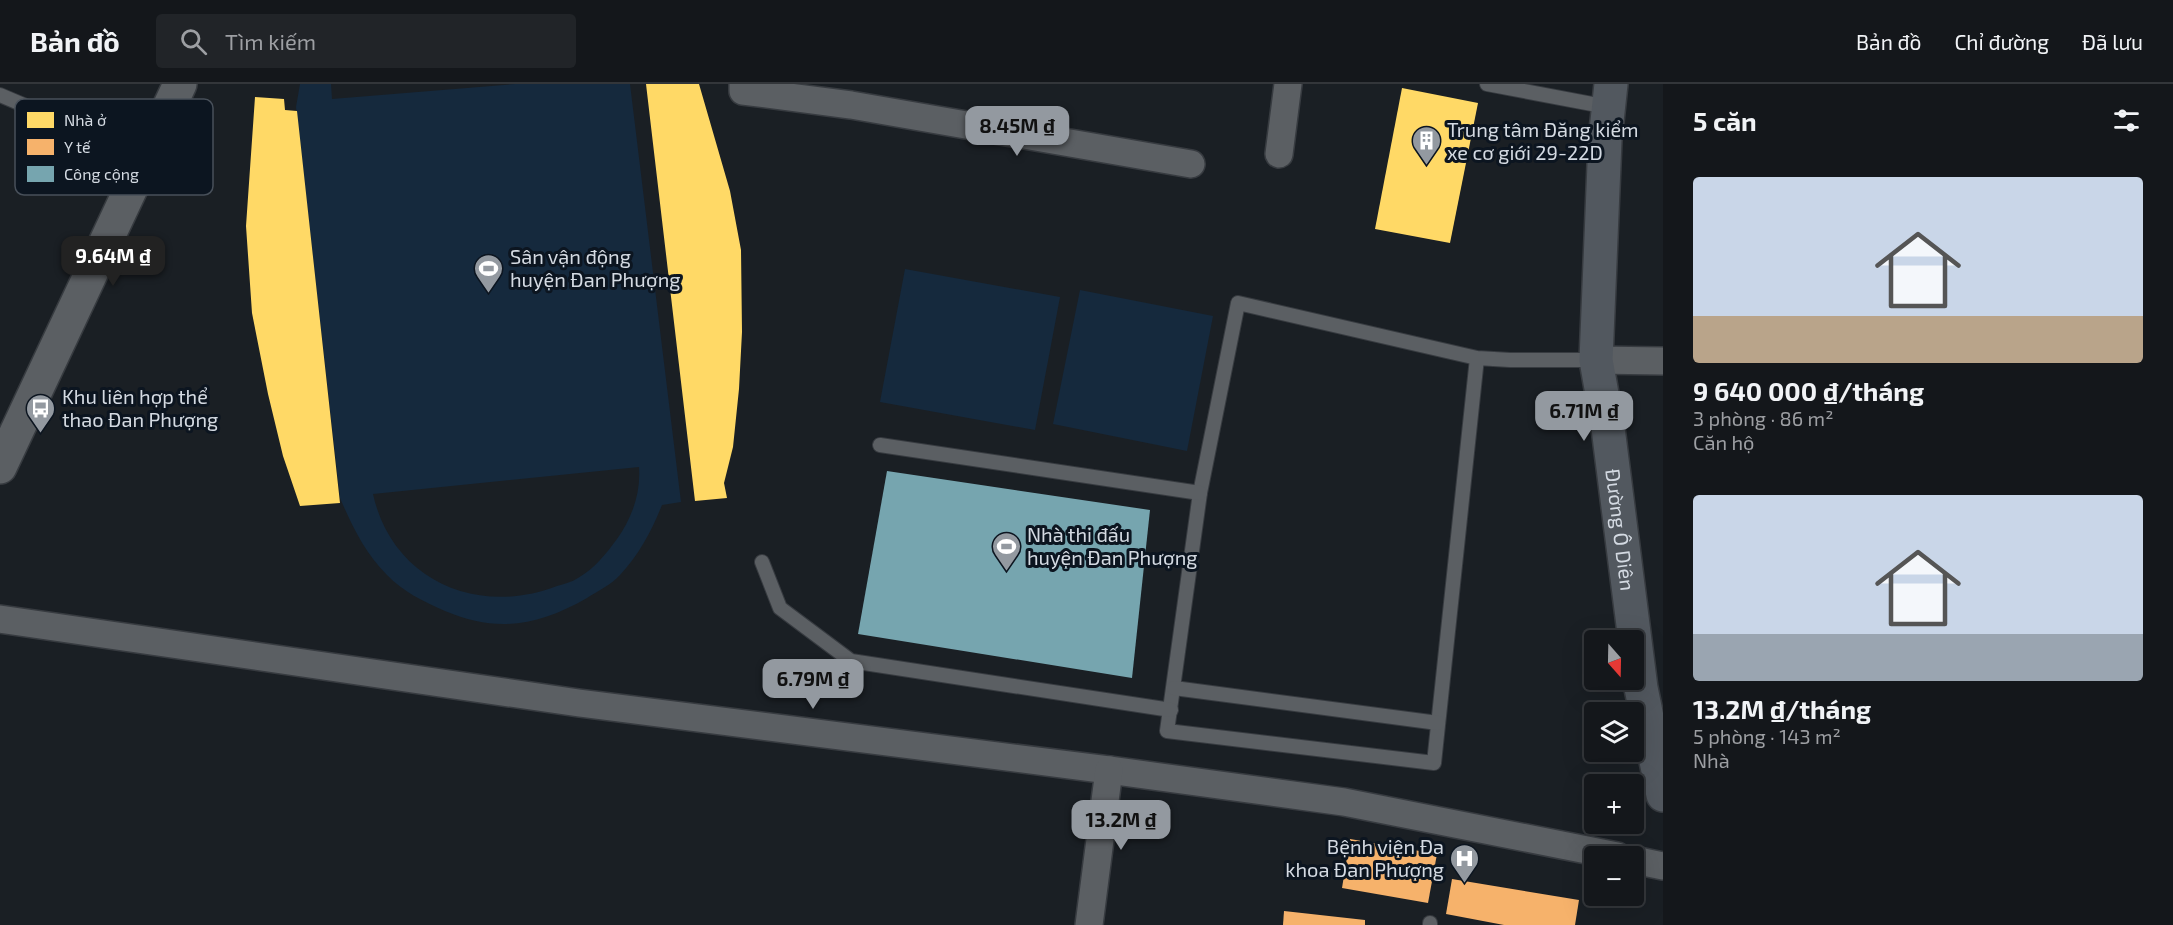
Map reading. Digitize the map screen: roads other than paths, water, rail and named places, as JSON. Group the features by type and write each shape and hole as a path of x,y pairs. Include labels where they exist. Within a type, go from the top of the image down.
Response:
{"main road":[{"name":"Đường Ô Diên","path":"1610,95 1605,140 1596,360 1650,655 1641,688 1663,795"}],"street":[{"path":"173,99 180,84"},
{"path":"743,84 743,91 851,105 1191,164"},
{"path":"1279,154 1288,84"},
{"path":"0,467 128,195"},
{"path":"1596,360 1663,361"},
{"path":"0,619 579,703 1344,802 1584,849"},
{"path":"1089,925 1109,770"},
{"path":"1644,862 1663,866"}],"lane":[{"path":"1487,84 1610,95"},
{"path":"0,95 15,101"},
{"path":"1477,358 1434,763 1167,732 1200,493 1238,303 1477,358 1596,360"},
{"path":"880,445 1200,493"},
{"path":"762,562 780,608 850,661 1171,710"},
{"path":"1174,688 1438,723"}],"place":[{"name":"Trung tâm Đăng kiểm xe cơ giới 29-22D","path":"1426,166"},
{"name":"Sân vận động huyện Đan Phượng","path":"489,294"},
{"name":"Khu liên hợp thể thao Đan Phượng","path":"41,434"},
{"name":"Nhà thi đấu huyện Đan Phượng","path":"1006,572"},
{"name":"Bệnh viện Đa khoa Đan Phượng","path":"1465,884"}]}
